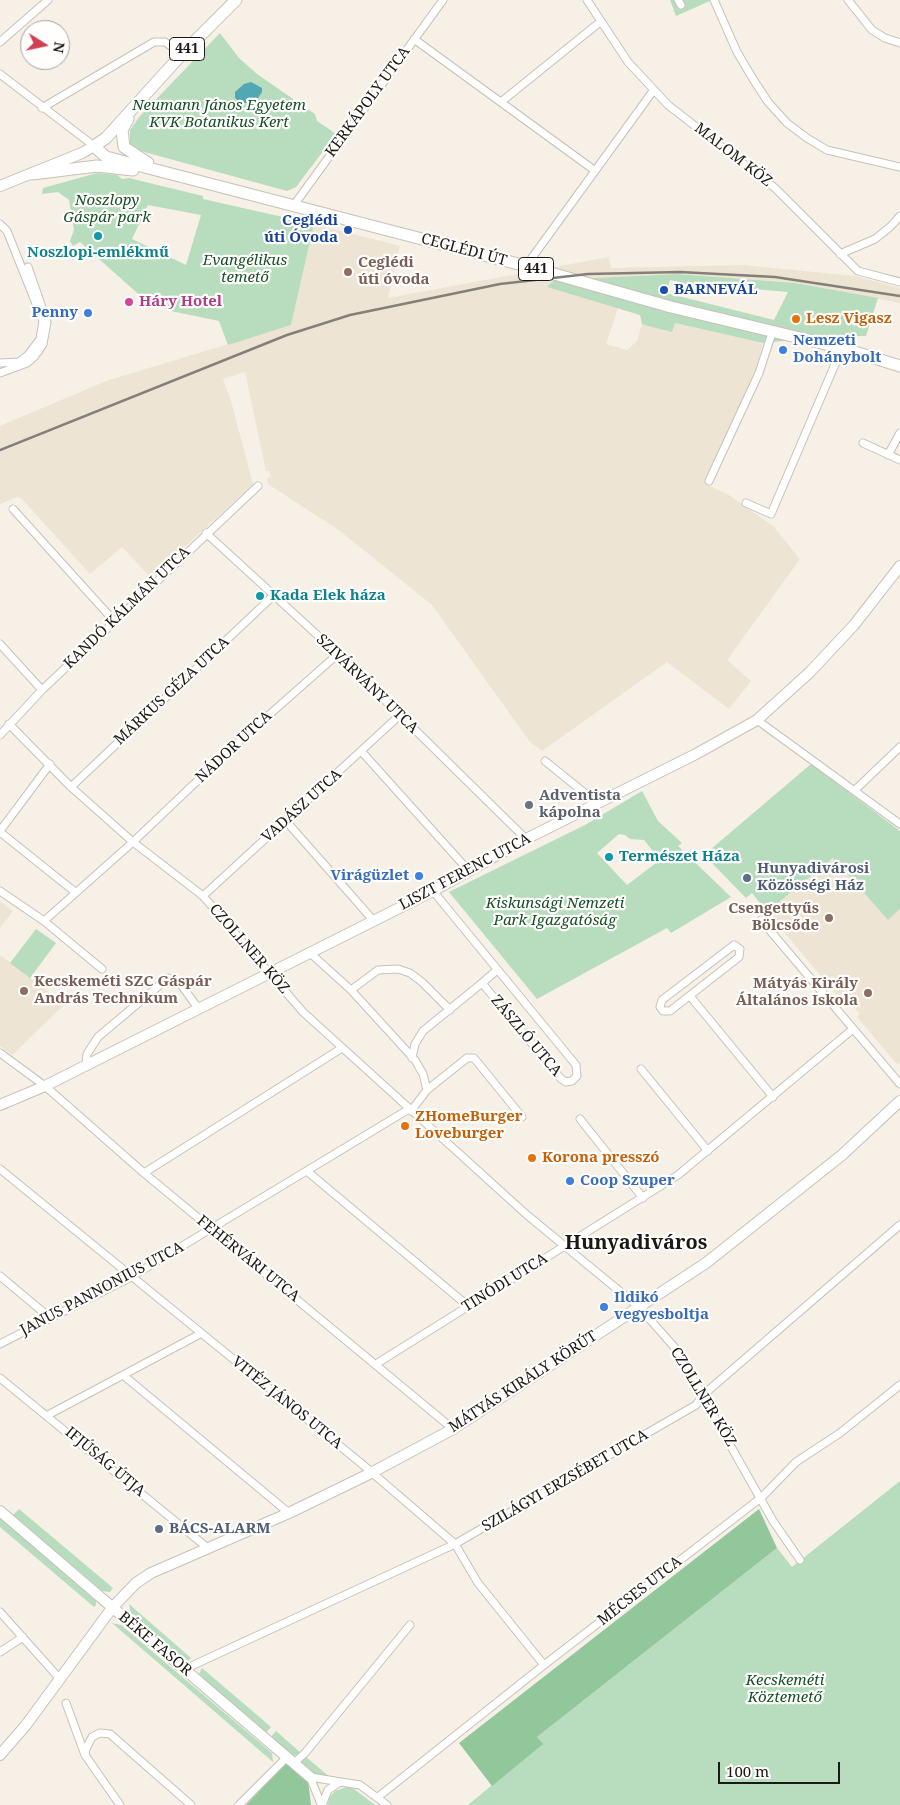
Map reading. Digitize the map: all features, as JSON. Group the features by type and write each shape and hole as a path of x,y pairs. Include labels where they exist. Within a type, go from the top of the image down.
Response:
{"main road":[{"name":"441","path":"172,174 106,157 94,146 106,138 182,54 236,0"},
{"path":"140,100 122,130 124,147 143,161 172,174"},
{"path":"32,174 96,166 172,174"},
{"name":"CEGLÉDI ÚT","path":"172,174 526,266 671,306 842,348 900,366"}],"street":[{"path":"0,42 48,0"},
{"name":"KERKÁPOLY UTCA","path":"294,205 443,0"},
{"name":"MALOM KÖZ","path":"587,0 628,62 653,91 775,188 858,271 900,282"},
{"path":"714,0 737,52 753,79 787,123 827,150 900,167"},
{"path":"848,0 872,30 885,38 900,43"},
{"path":"501,102 600,22"},
{"path":"414,39 594,170"},
{"path":"42,108 154,42 165,42 182,54"},
{"path":"0,74 94,146 0,186"},
{"path":"526,266 653,91"},
{"path":"840,254 875,239 900,216"},
{"path":"0,224 7,231 43,321 41,335 36,346 19,362"},
{"path":"0,373 27,362 38,352 45,337 47,322 28,267"},
{"path":"709,481 759,373 773,330"},
{"path":"746,503 771,514 842,348"},
{"path":"0,363 19,362 38,352"},
{"path":"0,373 10,363"},
{"path":"888,455 900,433"},
{"path":"863,443 900,460"},
{"name":"KANDÓ KÁLMÁN UTCA","path":"0,735 42,690 206,533 258,486"},
{"path":"13,509 115,622"},
{"name":"SZIVÁRVÁNY UTCA","path":"206,533 338,654 526,838"},
{"name":"LISZT FERENC UTCA","path":"0,1105 45,1086 433,891 526,838 696,754 757,720 810,672 854,625 900,566"},
{"name":"MÁRKUS GÉZA UTCA","path":"71,787 273,596"},
{"path":"0,644 42,690"},
{"name":"NÁDOR UTCA","path":"44,921 133,842 236,744 338,654"},
{"name":"VADÁSZ UTCA","path":"203,896 362,752 400,715"},
{"path":"757,720 900,824"},
{"name":"CZOLLNER KÖZ","path":"9,724 71,787 133,842 203,896 303,1012 410,1110 489,1176 564,1246 639,1308 676,1349 762,1497 784,1539 800,1560"},
{"path":"855,790 900,746"},
{"path":"362,752 468,870"},
{"path":"545,761 597,803"},
{"path":"50,764 0,832 75,892"},
{"path":"286,820 373,920"},
{"path":"0,891 44,921 102,969"},
{"name":"ZÁSZLÓ UTCA","path":"433,891 576,1065 577,1076 572,1081 566,1082 561,1079 482,983"},
{"path":"761,920 900,1084"},
{"path":"730,946 737,946 740,953 739,957 690,996 670,1011 663,1010 660,1007 662,1000 714,958 730,946"},
{"path":"309,952 350,990 412,1058 423,1074 427,1090"},
{"path":"350,990 378,970 398,969 410,973 422,982 450,1010"},
{"name":"ZÁSZLÓ UTCA","path":"412,1058 415,1044 423,1031 497,970"},
{"path":"86,1065 87,1054 98,1037 168,978 179,982 198,1008"},
{"path":"690,996 773,1096"},
{"name":"TINÓDI UTCA","path":"376,1364 678,1175 853,1029"},
{"path":"144,1173 342,1048"},
{"name":"FEHÉRVÁRI UTCA","path":"0,1053 45,1086 144,1173 453,1428"},
{"path":"410,1110 427,1090 467,1058 474,1058 522,1117"},
{"path":"641,1068 708,1150"},
{"name":"MÁTYÁS KIRÁLY KÖRÚT","path":"0,1755 60,1679 112,1608 136,1583 151,1573 289,1513 371,1473 453,1428 639,1308 706,1262 842,1156 900,1101"},
{"name":"JANUS PANNONIUS UTCA","path":"0,1344 49,1317 130,1277 410,1110"},
{"path":"580,1119 643,1198"},
{"name":"VITÉZ JÁNOS UTCA","path":"0,1169 455,1544 478,1583 544,1665"},
{"path":"308,1172 468,1306"},
{"name":"SZILÁGYI ERZSÉBET UTCA","path":"185,1669 455,1544 696,1405 703,1394 900,1225"},
{"path":"0,1276 49,1317"},
{"path":"48,1415 200,1334"},
{"path":"123,1375 289,1513"},
{"name":"IFJÚSÁG ÚTJA","path":"0,1378 48,1415 209,1549"},
{"name":"MÉCSES UTCA","path":"378,1797 544,1665 762,1497 796,1462 840,1433 900,1385"},
{"name":"BÉKE FASOR","path":"0,1511 310,1777 322,1805"},
{"path":"0,1612 60,1679"},
{"path":"0,1623 9,1621"},
{"path":"239,1805 290,1761 306,1754 410,1625"},
{"path":"0,1652 23,1637"},
{"path":"66,1703 85,1755 120,1805"},
{"path":"85,1755 92,1737 100,1733 110,1734 191,1805"},
{"path":"310,1777 360,1785 387,1805"},
{"name":"BÉKE FASOR","path":"322,1805 328,1790 340,1782"}],"shaded area":[{"path":"314,224 400,246 388,298 609,257 611,268 742,265 855,276 900,288 900,303 795,283 677,274 554,280 548,287 618,308 606,344 627,350 637,341 642,324 672,332 675,323 763,343 753,378 705,484 729,495 773,526 800,559 727,660 751,681 729,709 667,662 542,751 530,742 432,605 340,531 268,484 267,478 271,477 269,471 266,471 245,372 223,379 231,401 253,484 151,578 122,547 90,574 21,498 17,497 0,504 0,426 106,381 291,325"},
{"path":"833,858 888,920 900,909 900,1064 896,1063 857,1017 860,1014 851,1004 847,1007 767,912"},
{"path":"0,901 13,911 0,928"},
{"name":"Kecskeméti SZC Gáspár András Technikum","path":"36,929 56,943 30,978 65,1004 12,1055 0,1046 0,955 11,963"}],"green space":[{"path":"670,0 712,0 676,16"},
{"name":"Neumann János Egyetem KVK Botanikus Kert","path":"220,33 239,58 257,74 315,114 317,121 336,134 296,187 287,191 137,150 130,145 130,130 140,116"},
{"path":"97,173 117,175 122,179 129,178 203,196 203,199 314,224 291,325 228,345 219,321 171,311 145,300 80,242 73,246 70,241 74,230 69,200 58,192 42,194 43,188","holes":["148,205 201,215 186,265 132,239"]},
{"path":"677,274 795,283 878,298 866,336 832,336 763,343 675,323 672,332 648,326 642,324 640,315 547,287 554,280","holes":["670,280 719,292 720,286 788,292 774,320 666,293"]},
{"path":"811,764 900,831 900,909 888,920 833,858 767,912 752,893 746,898 704,855"},
{"name":"Kiskunsági Nemzeti Park Igazgatóság","path":"642,791 658,821 682,843 678,846 731,897 671,933 667,928 537,999 449,892 585,825","holes":["619,834 625,835 630,839 644,840 660,860 627,885 597,853"]},
{"path":"36,929 56,943 30,978 10,963"},
{"name":"Kecskeméti Köztemető","path":"900,1481 900,1805 468,1805 542,1744 537,1737 777,1548 792,1567"},
{"path":"19,1509 113,1588 110,1592 102,1591 13,1515"},
{"path":"759,1509 777,1548 537,1737 543,1744 492,1786 459,1743"},
{"path":"0,1518 96,1601 96,1605 94,1607 0,1527"},
{"path":"129,1604 191,1658 185,1664 132,1618"},
{"path":"112,1623 121,1625 272,1753 273,1762"},
{"path":"202,1668 271,1727 265,1734 201,1677 199,1674"},
{"path":"276,1731 301,1753 294,1756 290,1755 270,1738"},
{"path":"305,1756 333,1780 316,1776 301,1764"},
{"path":"287,1762 308,1780 311,1805 246,1805"},
{"path":"347,1787 354,1789 375,1805 328,1805 329,1798 335,1791"}],"water":[{"path":"251,82 262,88 262,92 258,98 249,103 241,103 235,98 235,92 244,84"}],"railway":[{"path":"0,450 287,335 350,315 500,284 588,274 680,272 775,277 900,296"}],"place":[{"name":"Ceglédi úti Óvoda","path":"348,230"},
{"name":"Noszlopi-emlékmű","path":"98,236"},
{"name":"Ceglédi úti óvoda","path":"348,272"},
{"name":"BARNEVÁL","path":"664,290"},
{"name":"Háry Hotel","path":"129,302"},
{"name":"Penny","path":"88,313"},
{"name":"Lesz Vigasz","path":"796,319"},
{"name":"Nemzeti Dohánybolt","path":"783,350"},
{"name":"Kada Elek háza","path":"260,596"},
{"name":"Adventista kápolna","path":"529,805"},
{"name":"Természet Háza","path":"609,857"},
{"name":"Virágüzlet","path":"419,876"},
{"name":"Hunyadivárosi Közösségi Ház","path":"747,878"},
{"name":"Csengettyűs Bölcsőde","path":"829,918"},
{"name":"Kecskeméti SZC Gáspár András Technikum","path":"24,991"},
{"name":"Mátyás Király Általános Iskola","path":"868,993"},
{"name":"ZHomeBurger Loveburger","path":"405,1126"},
{"name":"Korona presszó","path":"532,1158"},
{"name":"Coop Szuper","path":"570,1181"},
{"name":"Ildikó vegyesboltja","path":"604,1307"},
{"name":"BÁCS-ALARM","path":"159,1529"}],"district":[{"name":"Hunyadiváros","path":"636,1243"}],"park label":[{"name":"Noszlopy Gáspár park","path":"107,210"},
{"name":"Evangélikus temető","path":"245,270"}]}
